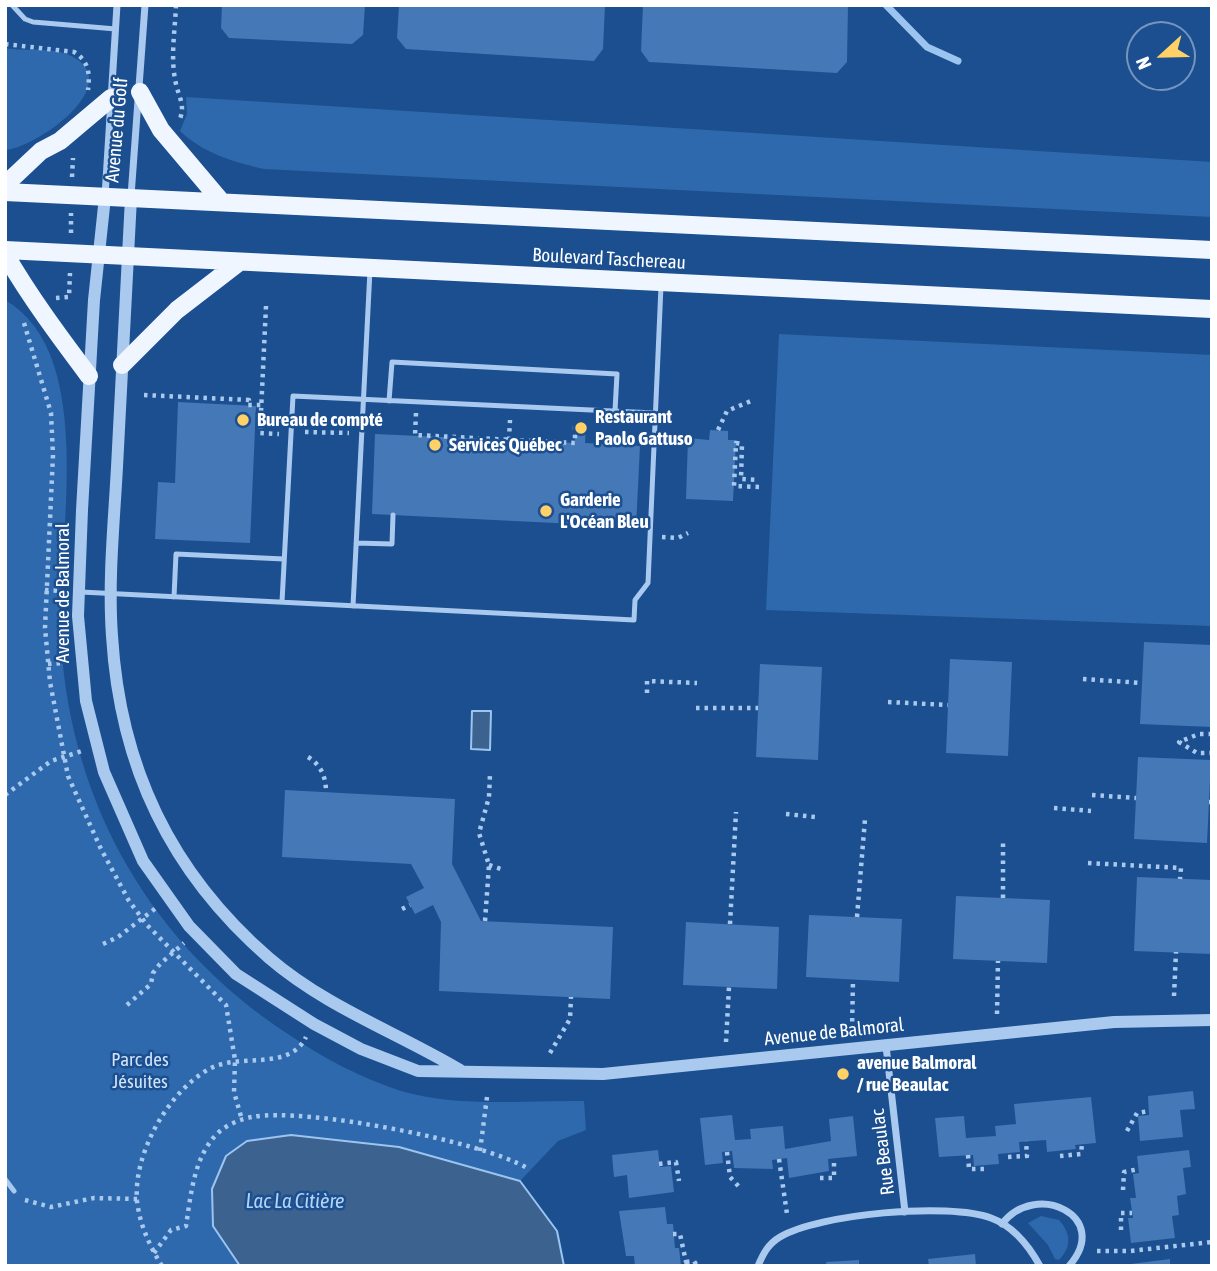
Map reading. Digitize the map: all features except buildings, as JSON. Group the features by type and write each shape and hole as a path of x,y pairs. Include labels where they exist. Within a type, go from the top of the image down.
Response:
{"main road":[{"path":"139,92 161,130 221,201"},
{"path":"5,185 41,152 60,141 111,99"},
{"name":"Boulevard Taschereau","path":"5,192 1212,250"},
{"path":"5,252 29,296 46,314 89,376"},
{"name":"Boulevard Taschereau","path":"5,252 1212,309"},
{"path":"122,365 177,310 238,262"}],"street":[{"name":"Avenue du Golf","path":"100,255 117,5"},
{"name":"Avenue du Golf","path":"128,257 134,120 139,92 145,5"},
{"name":"Avenue de Balmoral","path":"100,255 89,376 79,592 83,681 97,751 132,841 172,905 236,974 314,1024 361,1049 418,1071 460,1070 554,1076 603,1074 1134,1020 1212,1020"},
{"name":"Avenue de Balmoral","path":"128,257 111,594 114,666 127,739 155,811 198,886 257,946 309,987 345,1010 460,1070"},
{"name":"Rue Beaulac","path":"886,1046 905,1212"},
{"path":"1002,1224 1012,1213 1033,1206 1065,1208 1074,1214 1082,1233 1080,1251 1069,1266"},
{"name":"Rue Beaulac","path":"758,1266 765,1250 777,1238 798,1228 905,1212 955,1211 984,1216 1002,1224 1023,1241 1040,1266"}],"lane":[{"path":"12,5 25,19 33,22 116,29"},
{"path":"353,606 370,270"},
{"path":"79,592 634,620 635,600 648,583 661,283"},
{"path":"389,401 392,362 617,374 615,411"},
{"path":"282,602 293,396 655,413"},
{"path":"356,542 391,544 393,515"},
{"path":"174,597 176,554 284,559"},
{"path":"5,1179 14,1191"}],"path":[{"path":"176,5 175,80 183,107 176,127"},
{"path":"5,44 65,49 82,57 90,76 85,97"},
{"path":"70,253 72,195"},
{"path":"51,300 69,297 70,288"},
{"path":"266,306 260,433 280,434"},
{"name":"Avenue de Balmoral","path":"26,316 24,326 43,380 51,413 52,455 46,590 63,591"},
{"path":"144,395 248,400 248,405 262,405"},
{"path":"718,430 727,411 751,401"},
{"path":"415,435 575,443 575,423 581,423"},
{"path":"304,432 345,432"},
{"path":"759,488 734,486 736,443 742,444 741,479 760,480"},
{"path":"650,536 678,538 688,533"},
{"path":"48,664 66,663"},
{"path":"1083,679 1142,683"},
{"path":"647,693 647,681 697,683"},
{"path":"888,702 948,705"},
{"path":"696,708 758,708"},
{"path":"1212,734 1199,734 1179,742 1198,753 1212,753"},
{"path":"5,795 51,761 82,751"},
{"path":"308,757 316,762 326,780 326,792"},
{"path":"485,921 489,865 479,832 489,797 490,774"},
{"path":"1092,796 1136,798"},
{"path":"1054,808 1091,811"},
{"path":"730,924 736,812"},
{"path":"786,814 815,817"},
{"path":"857,917 865,819"},
{"path":"1003,839 1003,898"},
{"path":"1088,863 1181,868 1180,879"},
{"path":"489,865 503,870"},
{"path":"402,909 410,905"},
{"path":"103,944 130,929 156,908"},
{"path":"127,1005 151,984 160,964 185,943"},
{"path":"1174,996 1176,952"},
{"path":"997,1014 998,961"},
{"path":"850,1030 853,980"},
{"path":"726,1042 729,987"},
{"path":"550,1053 570,1019 571,997"},
{"path":"162,1266 141,1223 137,1199 138,1177 156,1126 192,1082 208,1069 235,1060 287,1056 297,1052 304,1041"},
{"path":"235,1060 234,1091 242,1120"},
{"path":"480,1151 487,1097"},
{"path":"1127,1131 1137,1113 1149,1111"},
{"path":"154,1252 171,1230 186,1226 192,1187 209,1144 219,1131 242,1120 275,1115 374,1126 512,1159 527,1168"},
{"path":"1008,1157 1027,1156 1026,1142"},
{"path":"1060,1156 1081,1154 1082,1144"},
{"path":"727,1152 730,1177 741,1189"},
{"path":"968,1155 969,1169 986,1169"},
{"path":"820,1178 834,1178 834,1158"},
{"path":"779,1159 786,1214"},
{"path":"659,1164 676,1162 679,1181"},
{"path":"1124,1190 1124,1172 1139,1168"},
{"path":"14,1191 36,1205 51,1207 94,1198 137,1199"},
{"path":"1121,1230 1121,1213 1132,1213"},
{"path":"673,1234 680,1234 683,1263 694,1261 697,1266"},
{"path":"1097,1251 1130,1251 1212,1242"}],"green space":[{"path":"5,48 67,54 87,70 89,84 82,99 70,114 53,128 19,147 5,150"},
{"path":"186,97 1212,162 1212,217 264,169 219,156 180,131 187,114"},
{"name":"Parc des Jésuites","path":"5,300 35,327 53,364 63,408 67,457 61,642 68,702 82,759 101,814 127,866 159,914 197,958 240,998 288,1034 343,1067 401,1091 446,1100 584,1101 586,1130 558,1141 520,1181 399,1147 213,1226 240,1266 5,1266"},
{"path":"779,334 1212,355 1212,626 766,610"},
{"path":"1041,1216 1059,1220 1066,1230 1068,1245 1059,1260 1055,1259 1048,1245 1028,1223"}],"water":[{"path":"472,711 491,711 490,750 471,749"},
{"name":"Lac La Citière","path":"291,1135 399,1147 520,1181 557,1231 564,1266 240,1266 213,1226 212,1189 226,1156 247,1141"}],"waterway":[{"path":"886,5 927,47 958,61"}],"place":[{"name":"Bureau de compté","path":"243,420"},
{"name":"Restaurant Paolo Gattuso","path":"581,428"},
{"name":"Services Québec","path":"435,445"},
{"name":"Garderie L'Océan Bleu","path":"546,511"},
{"name":"avenue Balmoral / rue Beaulac","path":"843,1074"}]}
